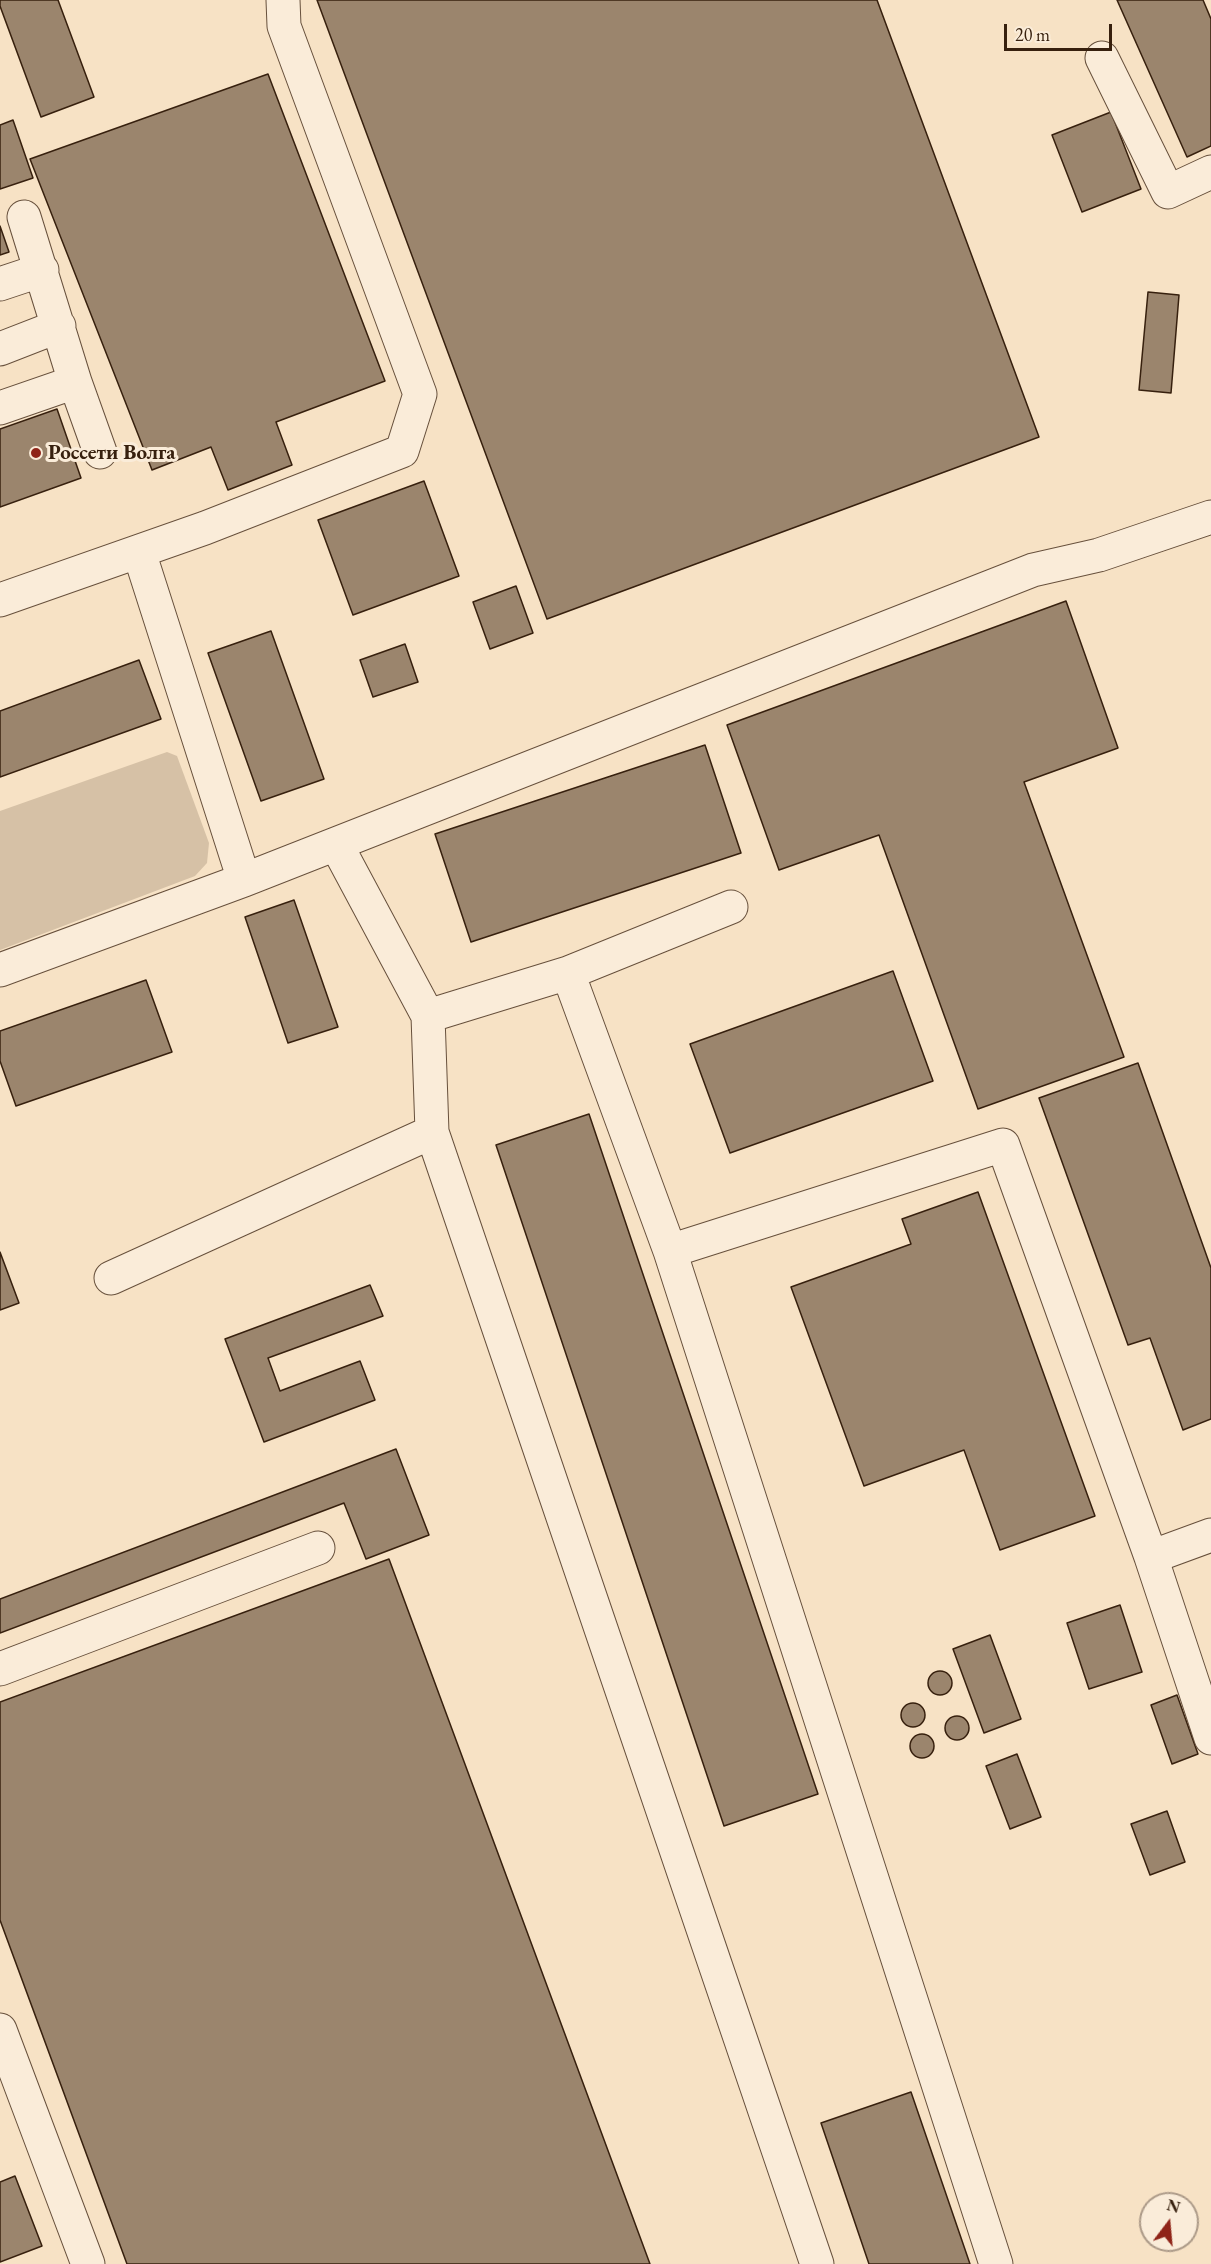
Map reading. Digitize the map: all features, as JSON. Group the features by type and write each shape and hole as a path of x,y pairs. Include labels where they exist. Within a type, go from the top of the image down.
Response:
{"street":[{"path":"0,600 139,552 402,451 420,394 284,26 282,0"},
{"path":"1102,58 1168,192 1211,172"},
{"path":"24,217 75,382 100,452"},
{"path":"0,284 42,270"},
{"path":"0,349 58,326"},
{"path":"0,408 75,382"},
{"path":"0,970 244,880 1033,570 1099,555 1209,523"},
{"path":"139,552 244,880"},
{"path":"336,844 428,1016 432,1132 817,2264"},
{"path":"428,1016 568,973 731,907"},
{"path":"568,973 670,1251 996,2264"},
{"path":"111,1278 432,1132"},
{"path":"670,1251 1003,1145 1151,1557 1211,1737"},
{"path":"1151,1557 1211,1535"},
{"path":"0,1669 318,1548"},
{"path":"0,2030 88,2264"}],"shaded area":[{"path":"167,752 177,756 209,843 207,863 195,876 0,950 0,811"}],"building":[{"path":"0,0 58,0 94,97 41,117 0,6"},
{"path":"317,0 877,0 1039,437 547,619"},
{"path":"1117,0 1203,0 1211,19 1211,146 1187,157"},
{"path":"268,74 385,381 276,422 292,465 228,490 211,447 152,470 30,159"},
{"path":"1111,112 1141,189 1082,212 1052,135"},
{"path":"13,120 33,178 0,189 0,125"},
{"path":"0,226 9,252 0,255"},
{"path":"1148,292 1179,295 1171,393 1139,390"},
{"name":"Россети Волга","path":"57,409 81,478 0,507 0,429"},
{"path":"424,481 459,576 353,615 318,520"},
{"path":"516,586 533,633 490,649 473,602"},
{"path":"1066,601 1118,748 1024,782 1124,1057 978,1109 879,835 779,870 727,725"},
{"path":"271,631 324,779 261,801 208,653"},
{"path":"405,644 418,682 373,697 360,660"},
{"path":"139,660 161,719 0,777 0,711"},
{"path":"705,745 741,853 471,942 435,834"},
{"path":"294,900 338,1027 288,1043 245,917"},
{"path":"893,971 933,1081 730,1153 690,1044"},
{"path":"146,980 172,1052 16,1106 0,1061 0,1031"},
{"path":"1138,1063 1211,1268 1211,1419 1183,1430 1150,1338 1128,1345 1039,1098"},
{"path":"589,1114 818,1794 724,1826 496,1145"},
{"path":"978,1192 1095,1516 1000,1550 964,1450 864,1486 791,1287 911,1244 902,1219"},
{"path":"0,1252 19,1303 0,1310"},
{"path":"370,1285 383,1316 268,1358 280,1391 360,1361 375,1400 264,1442 225,1339"},
{"path":"396,1449 429,1535 366,1559 344,1503 0,1633 0,1599"},
{"path":"389,1559 650,2264 127,2264 0,1920 0,1702"},
{"path":"1120,1605 1142,1672 1089,1689 1067,1623"},
{"path":"990,1635 1021,1719 984,1733 953,1649"},
{"path":"940,1671 949,1674 952,1683 949,1692 940,1695 931,1692 928,1683 931,1674"},
{"path":"1177,1695 1198,1754 1172,1764 1151,1705"},
{"path":"913,1703 922,1706 925,1715 922,1724 913,1727 904,1724 901,1715 904,1706"},
{"path":"957,1716 966,1719 969,1728 966,1737 957,1740 948,1737 945,1728 948,1719"},
{"path":"922,1734 931,1737 934,1746 931,1755 922,1758 913,1755 910,1746 913,1737"},
{"path":"1017,1754 1041,1817 1010,1829 986,1766"},
{"path":"1167,1811 1185,1862 1150,1875 1131,1824"},
{"path":"911,2092 970,2264 869,2264 821,2123"},
{"path":"15,2176 42,2246 0,2262 0,2182"}],"place":[{"name":"Россети Волга","path":"36,453"}]}
